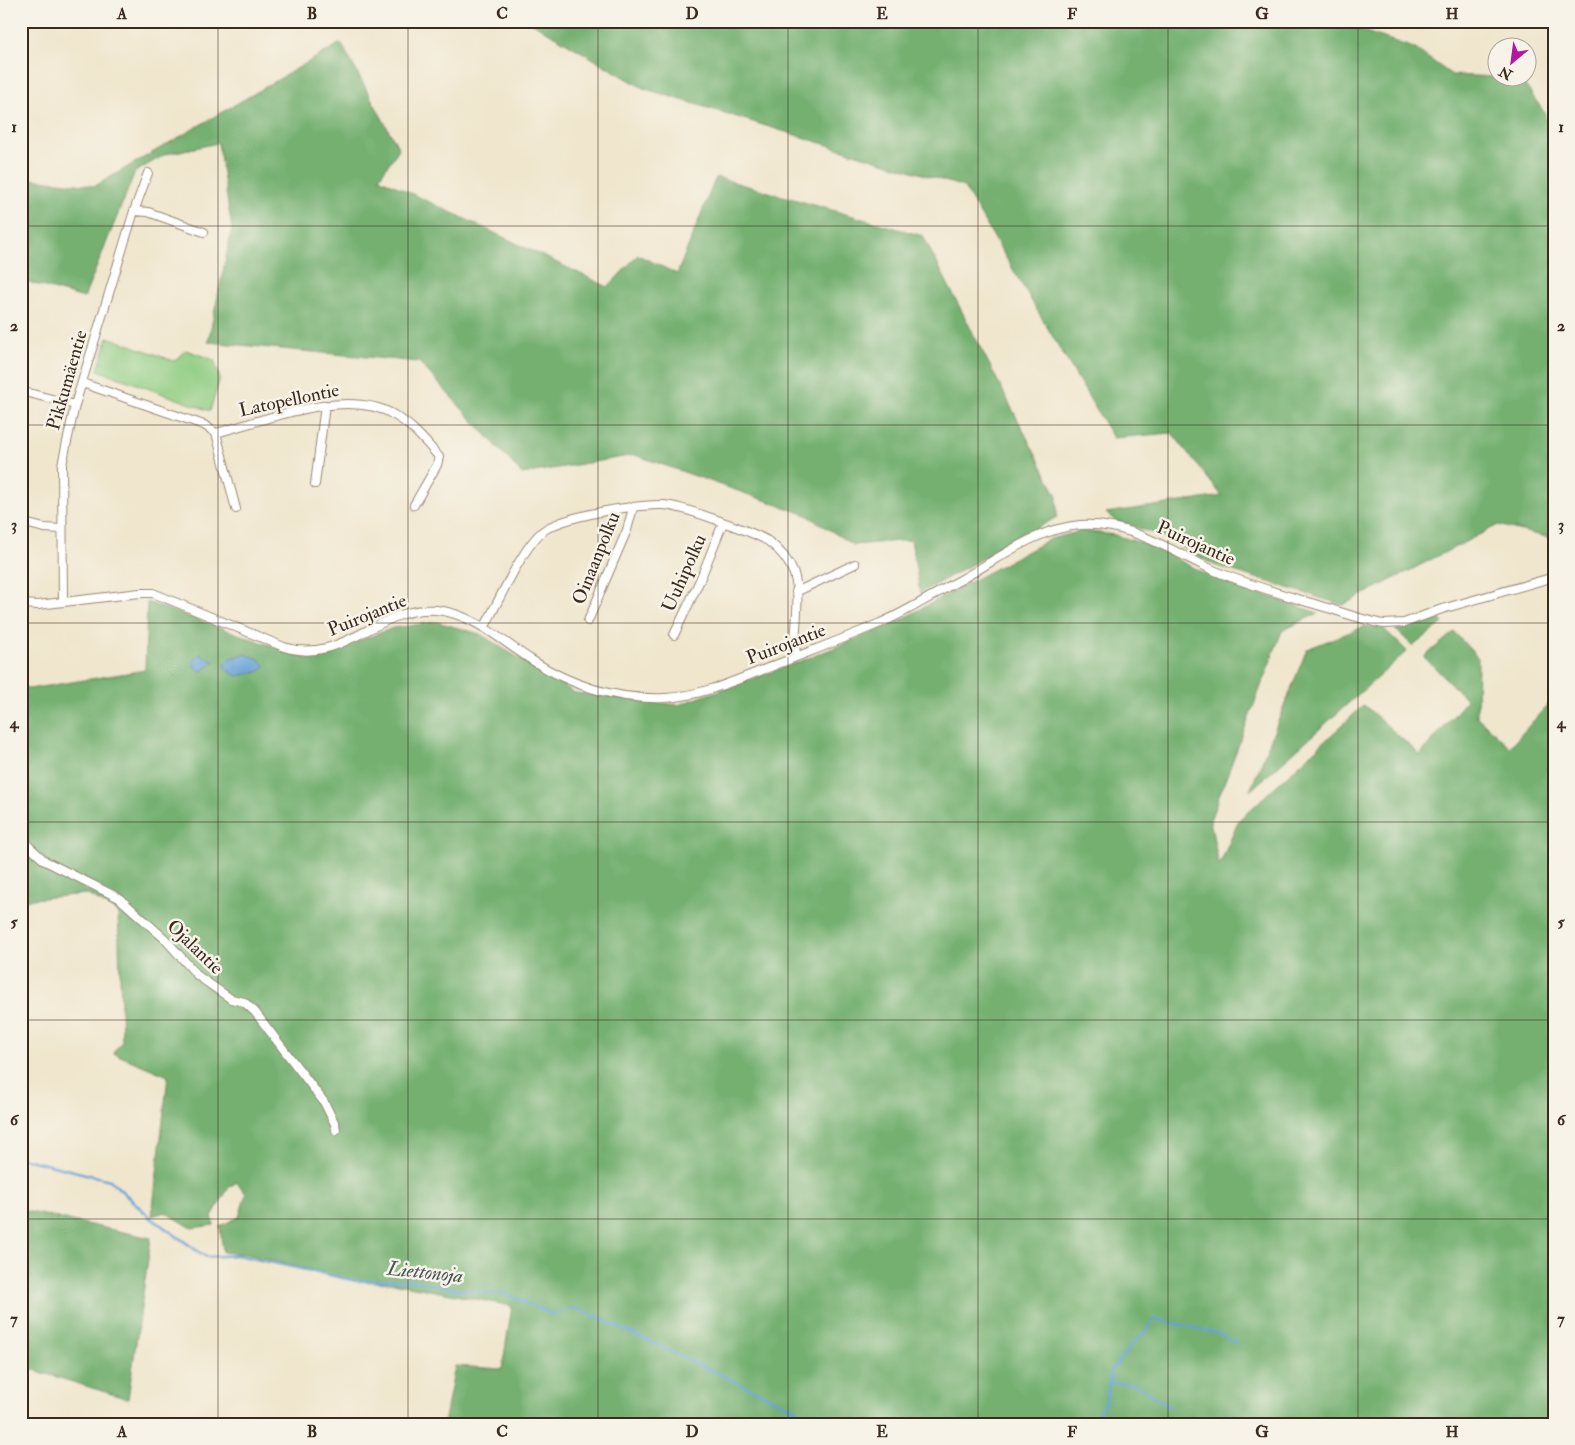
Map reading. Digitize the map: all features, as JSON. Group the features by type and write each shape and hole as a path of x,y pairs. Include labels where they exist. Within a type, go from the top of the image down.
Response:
{"street":[{"name":"Pikkumäentie","path":"64,602 62,465 75,405 134,212 148,173"},
{"path":"134,212 148,212 204,232"},
{"name":"Latopellontie","path":"82,383 204,424 216,433 325,405 356,403 377,407 406,422 439,457 414,505"},
{"path":"21,391 75,405"},
{"path":"315,484 325,405"},
{"path":"216,433 236,508"},
{"path":"484,628 529,547 544,530 573,519 633,508 673,507 756,536 780,551 794,574 796,592 796,657"},
{"name":"Oinaanpolku","path":"588,621 627,530 633,508"},
{"path":"21,522 44,528 62,529"},
{"name":"Uuhipolku","path":"674,635 700,580 723,524"},
{"name":"Puirojantie","path":"21,604 64,602 133,594 153,594 298,652 310,652 336,647 381,623 421,610 436,610 457,614 484,628 559,676 592,689 645,697 666,698 694,694 725,684 881,623 1048,531 1082,525 1117,528 1156,541 1213,570 1264,589 1384,624 1404,623 1442,609 1554,577"},
{"path":"796,592 855,564"},
{"name":"Ojalantie","path":"21,839 45,861 119,898 164,938 198,976 231,999 244,1002 255,1012 324,1102 336,1130"}],"green space":[{"path":"529,21 780,21 784,26 793,21 1351,21 1354,28 1414,48 1452,75 1488,77 1488,88 1527,88 1544,112 1554,148 1554,539 1498,525 1343,605 1214,565 1157,534 1117,522 1106,513 1222,496 1172,433 1113,438 964,187 643,88"},
{"path":"341,43 399,149 379,178 608,287 638,255 677,274 716,177 923,236 1057,496 1057,517 920,593 911,540 853,545 807,515 635,455 522,474 419,362 208,342 232,229 218,143 166,154 135,172 84,298 21,280 21,178 95,186"},
{"path":"108,337 174,361 186,350 214,360 220,378 210,411 98,370"},
{"path":"1082,531 1115,535 1154,547 1207,575 1318,613 1282,631 1210,820 1219,866 1239,820 1364,705 1420,755 1467,700 1424,657 1454,632 1478,658 1477,717 1510,747 1552,700 1554,701 1554,765 1547,769 1554,782 1554,1424 444,1424 455,1366 502,1369 512,1306 393,1283 356,1281 245,1254 223,1252 220,1226 239,1217 246,1194 237,1182 229,1187 212,1216 214,1225 192,1228 165,1212 152,1216 168,1076 113,1053 122,1041 118,912 86,894 21,900 21,685 29,689 145,670 147,602 309,659 393,628 437,622 480,634 575,693 678,705 796,663 889,626 1050,539"},
{"path":"1436,614 1443,623 1413,646 1396,630"},
{"path":"1366,626 1384,629 1407,651 1250,791 1307,649"},
{"path":"21,1210 151,1238 128,1399 21,1366"}],"water":[{"path":"200,654 214,662 203,671 197,670 192,661"},
{"path":"245,654 259,659 265,665 261,671 237,676 225,669 225,663 230,658"}],"waterway":[{"name":"Liettonoja","path":"21,1158 110,1180 151,1218 206,1257 237,1255 356,1281 408,1280 461,1290 507,1294 553,1315 577,1308 827,1424"},
{"path":"1091,1424 1106,1402 1111,1370 1146,1331 1154,1319 1217,1333 1237,1343"},
{"path":"1109,1383 1135,1384 1170,1407"}]}
